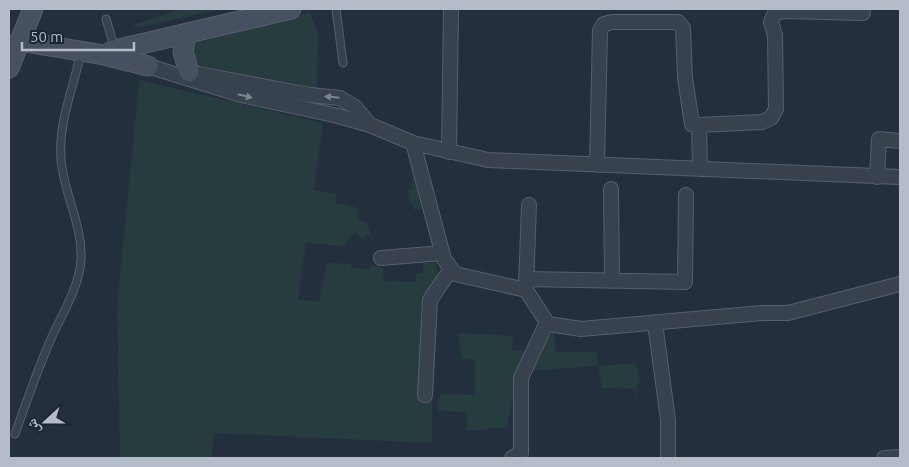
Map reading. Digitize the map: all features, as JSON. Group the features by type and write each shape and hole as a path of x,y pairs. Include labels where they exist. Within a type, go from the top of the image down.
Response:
{"street":[{"path":"9,68 33,9"},
{"path":"19,42 81,52 110,53 288,9"},
{"path":"449,152 450,9"},
{"path":"597,165 600,31 604,24 612,22 678,22 683,28 686,78 692,124 699,125 762,122 770,118 776,110 775,35 770,22 775,12 863,13"},
{"path":"186,35 183,52 189,72"},
{"path":"110,53 240,95 334,114 370,125 413,143 488,160 900,177"},
{"path":"148,66 162,66 310,95 340,98 355,107 370,125"},
{"path":"699,125 700,169"},
{"path":"877,177 879,139 900,141"},
{"path":"413,143 444,260 456,274 475,280 526,285 612,281 685,282 686,195"},
{"path":"611,189 612,281"},
{"path":"529,205 526,285 548,324 581,329 788,313 900,284"},
{"path":"381,258 442,252"},
{"path":"425,395 430,300 452,269"},
{"path":"519,457 521,378 546,322"},
{"path":"654,323 668,420 668,458"},
{"path":"884,458 900,457"}],"lane":[{"path":"336,9 343,63"},
{"path":"106,19 110,53"},
{"path":"16,434 51,339 75,288 81,260 77,224 60,160 63,119 81,52"}],"green space":[{"path":"180,9 222,9 136,28 134,25"},
{"path":"310,13 318,32 317,89 285,81 193,67 190,44 199,38"},
{"path":"139,80 323,123 314,190 337,194 335,203 358,208 357,217 367,224 372,237 366,234 363,240 355,232 343,246 306,243 298,300 319,301 327,263 351,264 351,268 369,269 373,265 383,268 384,281 416,282 416,274 423,273 423,263 436,263 438,279 432,309 432,443 213,433 212,458 120,458 117,310"},
{"path":"413,168 422,209 413,209 414,205 409,203 408,190 412,189"},
{"path":"554,330 556,352 596,352 598,366 526,371"},
{"path":"459,333 513,336 512,350 529,351 514,390 507,427 467,431 467,412 437,411 440,394 475,395 475,360 461,359"},
{"path":"636,363 640,384 637,384 636,413 636,389 602,388 598,366"}]}
